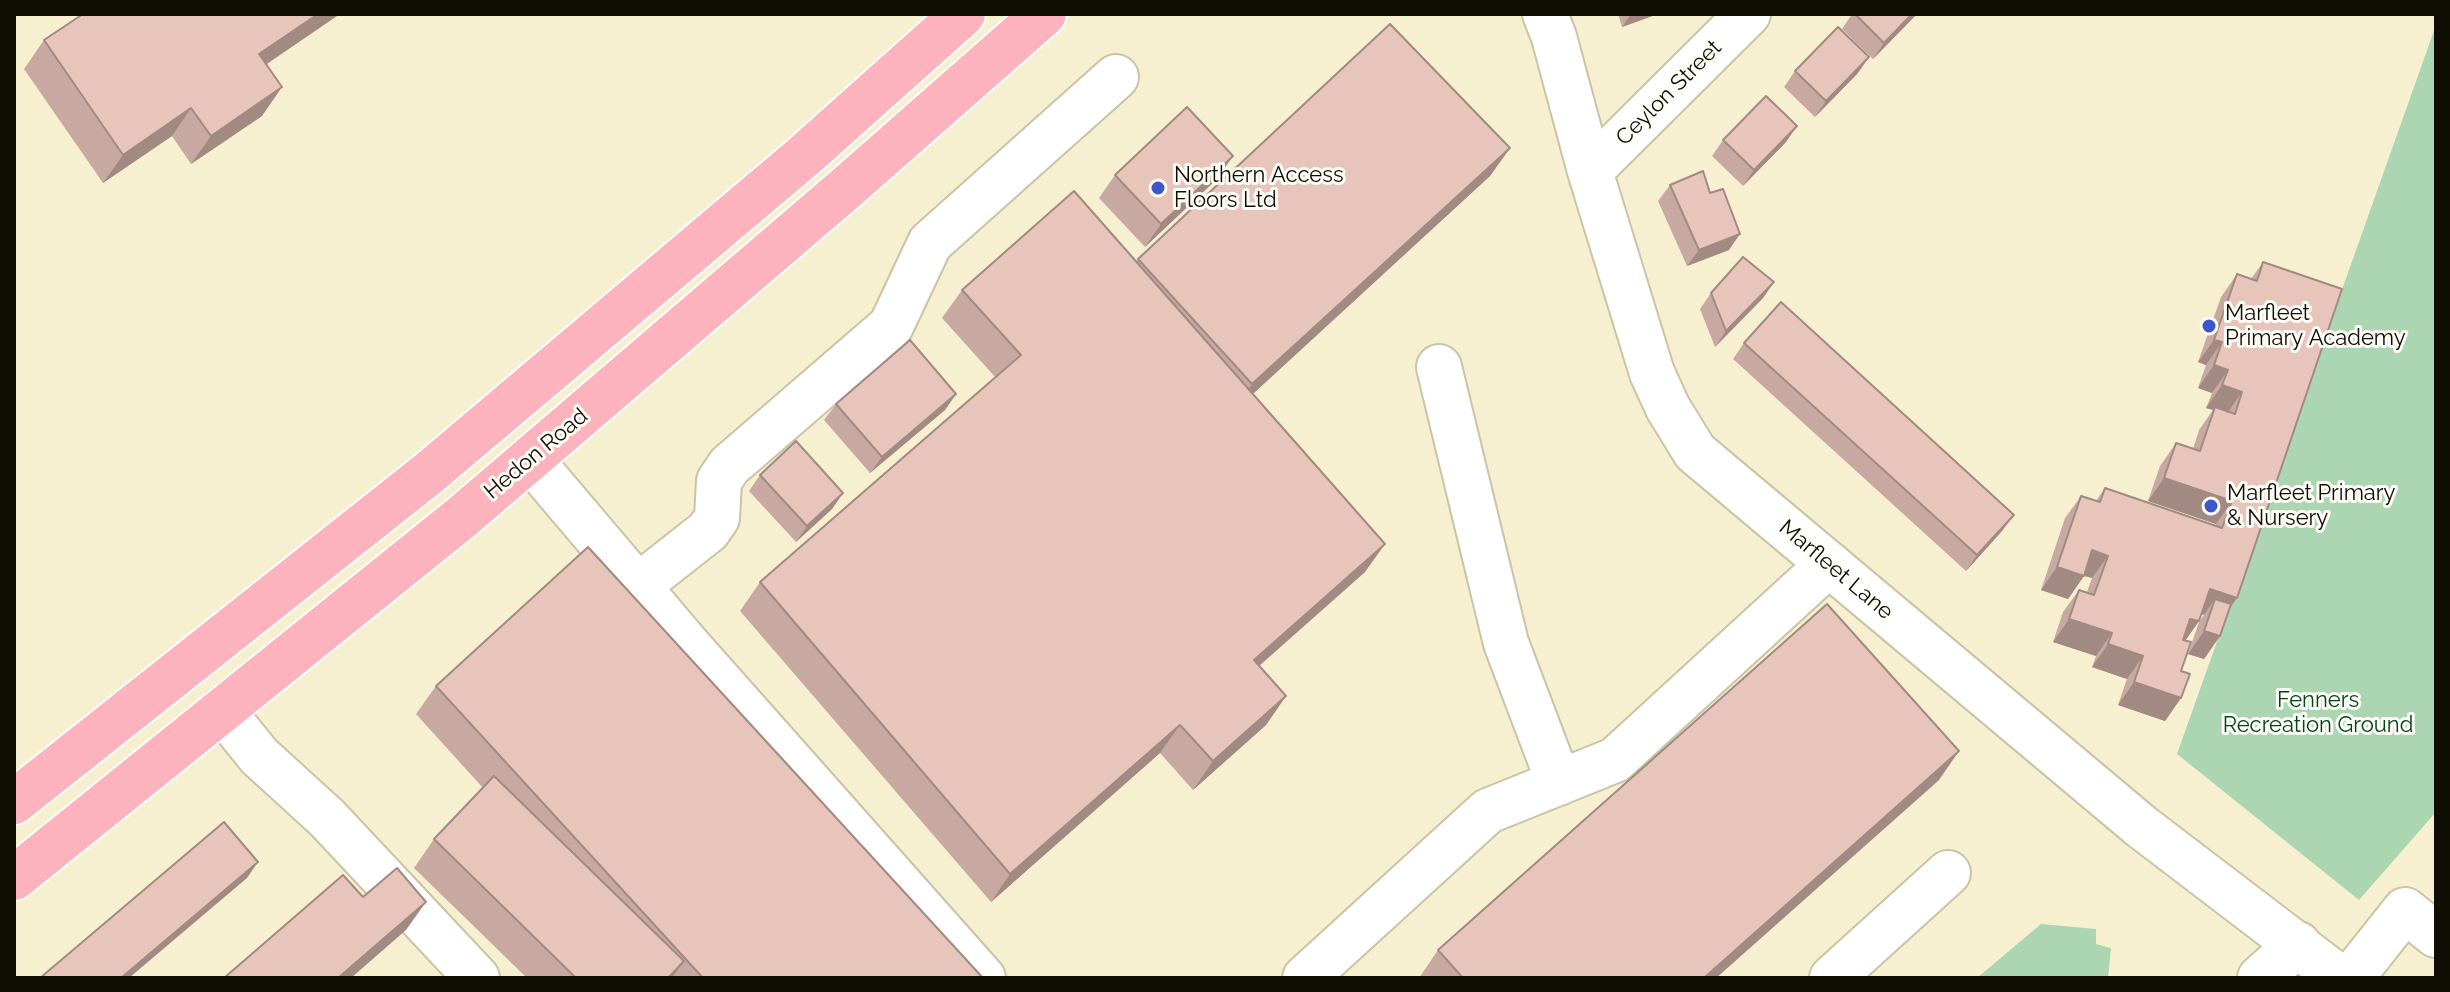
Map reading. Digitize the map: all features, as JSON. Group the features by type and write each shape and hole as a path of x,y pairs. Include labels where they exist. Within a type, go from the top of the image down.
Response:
{"highway":[{"path":"14,802 429,473 804,156 963,14"},
{"name":"Hedon Road","path":"14,878 530,459 1044,14"}],"street":[{"name":"Marfleet Lane","path":"1545,14 1652,373 1668,408 1695,452 2142,827 2340,978"},
{"name":"Ceylon Street","path":"1590,171 1748,14"},
{"path":"638,586 708,531 717,518 719,481 729,466 891,326 930,243 1116,77"},
{"path":"1439,367 1506,643 1559,783"},
{"path":"530,459 983,978"},
{"path":"1328,971 1488,811 1615,760 1829,564"},
{"path":"222,710 259,756 327,818 477,978"},
{"path":"1832,978 1948,873"},
{"path":"2351,978 2405,910 2436,935"},
{"path":"2260,978 2298,944"}],"green space":[{"name":"Fenners Recreation Ground","path":"2436,25 2436,812 2359,900 2177,754"},
{"path":"2041,924 2096,929 2096,944 2111,948 2108,978 1977,978"}],"building":[{"path":"83,14 318,14 259,54 282,87 211,136 191,108 123,155 44,40"},
{"path":"1855,14 1912,14 1884,43"},
{"path":"1390,24 1510,148 1252,384 1138,259"},
{"path":"1838,27 1869,57 1826,101 1795,71"},
{"path":"1766,96 1797,126 1754,170 1723,140"},
{"name":"Northern Access Floors Ltd","path":"1187,107 1233,156 1161,224 1115,175"},
{"path":"1703,171 1710,193 1723,189 1740,234 1699,250 1670,185"},
{"path":"1074,191 1385,544 1254,660 1286,696 1213,761 1180,725 1010,874 760,582 1021,355 962,290"},
{"path":"1743,257 1774,282 1726,331 1711,293"},
{"name":"Marfleet Primary & Nursery","path":"2263,262 2342,289 2237,598 2210,589 2199,621 2190,619 2183,640 2191,642 2181,671 2190,674 2181,698 2134,682 2143,656 2108,644 2112,633 2069,619 2079,590 2094,595 2108,556 2092,550 2084,576 2057,567 2081,496 2100,502 2105,488 2222,528 2232,501 2164,478 2176,443 2200,451 2215,407 2235,414 2242,392 2222,385 2228,370 2214,365 2222,342 2214,340 2237,274 2257,281"},
{"path":"1781,302 2014,515 1977,555 1744,343"},
{"path":"910,340 956,394 882,457 836,404"},
{"path":"796,441 843,493 807,526 760,475"},
{"path":"588,547 983,978 703,978 436,686"},
{"path":"2215,599 2231,604 2220,636 2204,631"},
{"path":"1827,604 1959,751 1704,978 1463,978 1438,950"},
{"path":"494,776 684,961 668,978 576,978 434,839"},
{"path":"224,822 258,862 121,978 40,978"},
{"path":"397,868 426,902 338,978 224,978 343,875 363,897"}],"place":[{"name":"Northern Access Floors Ltd","path":"1158,188"},
{"name":"Marfleet Primary Academy","path":"2209,326"},
{"name":"Marfleet Primary & Nursery","path":"2211,506"}]}
